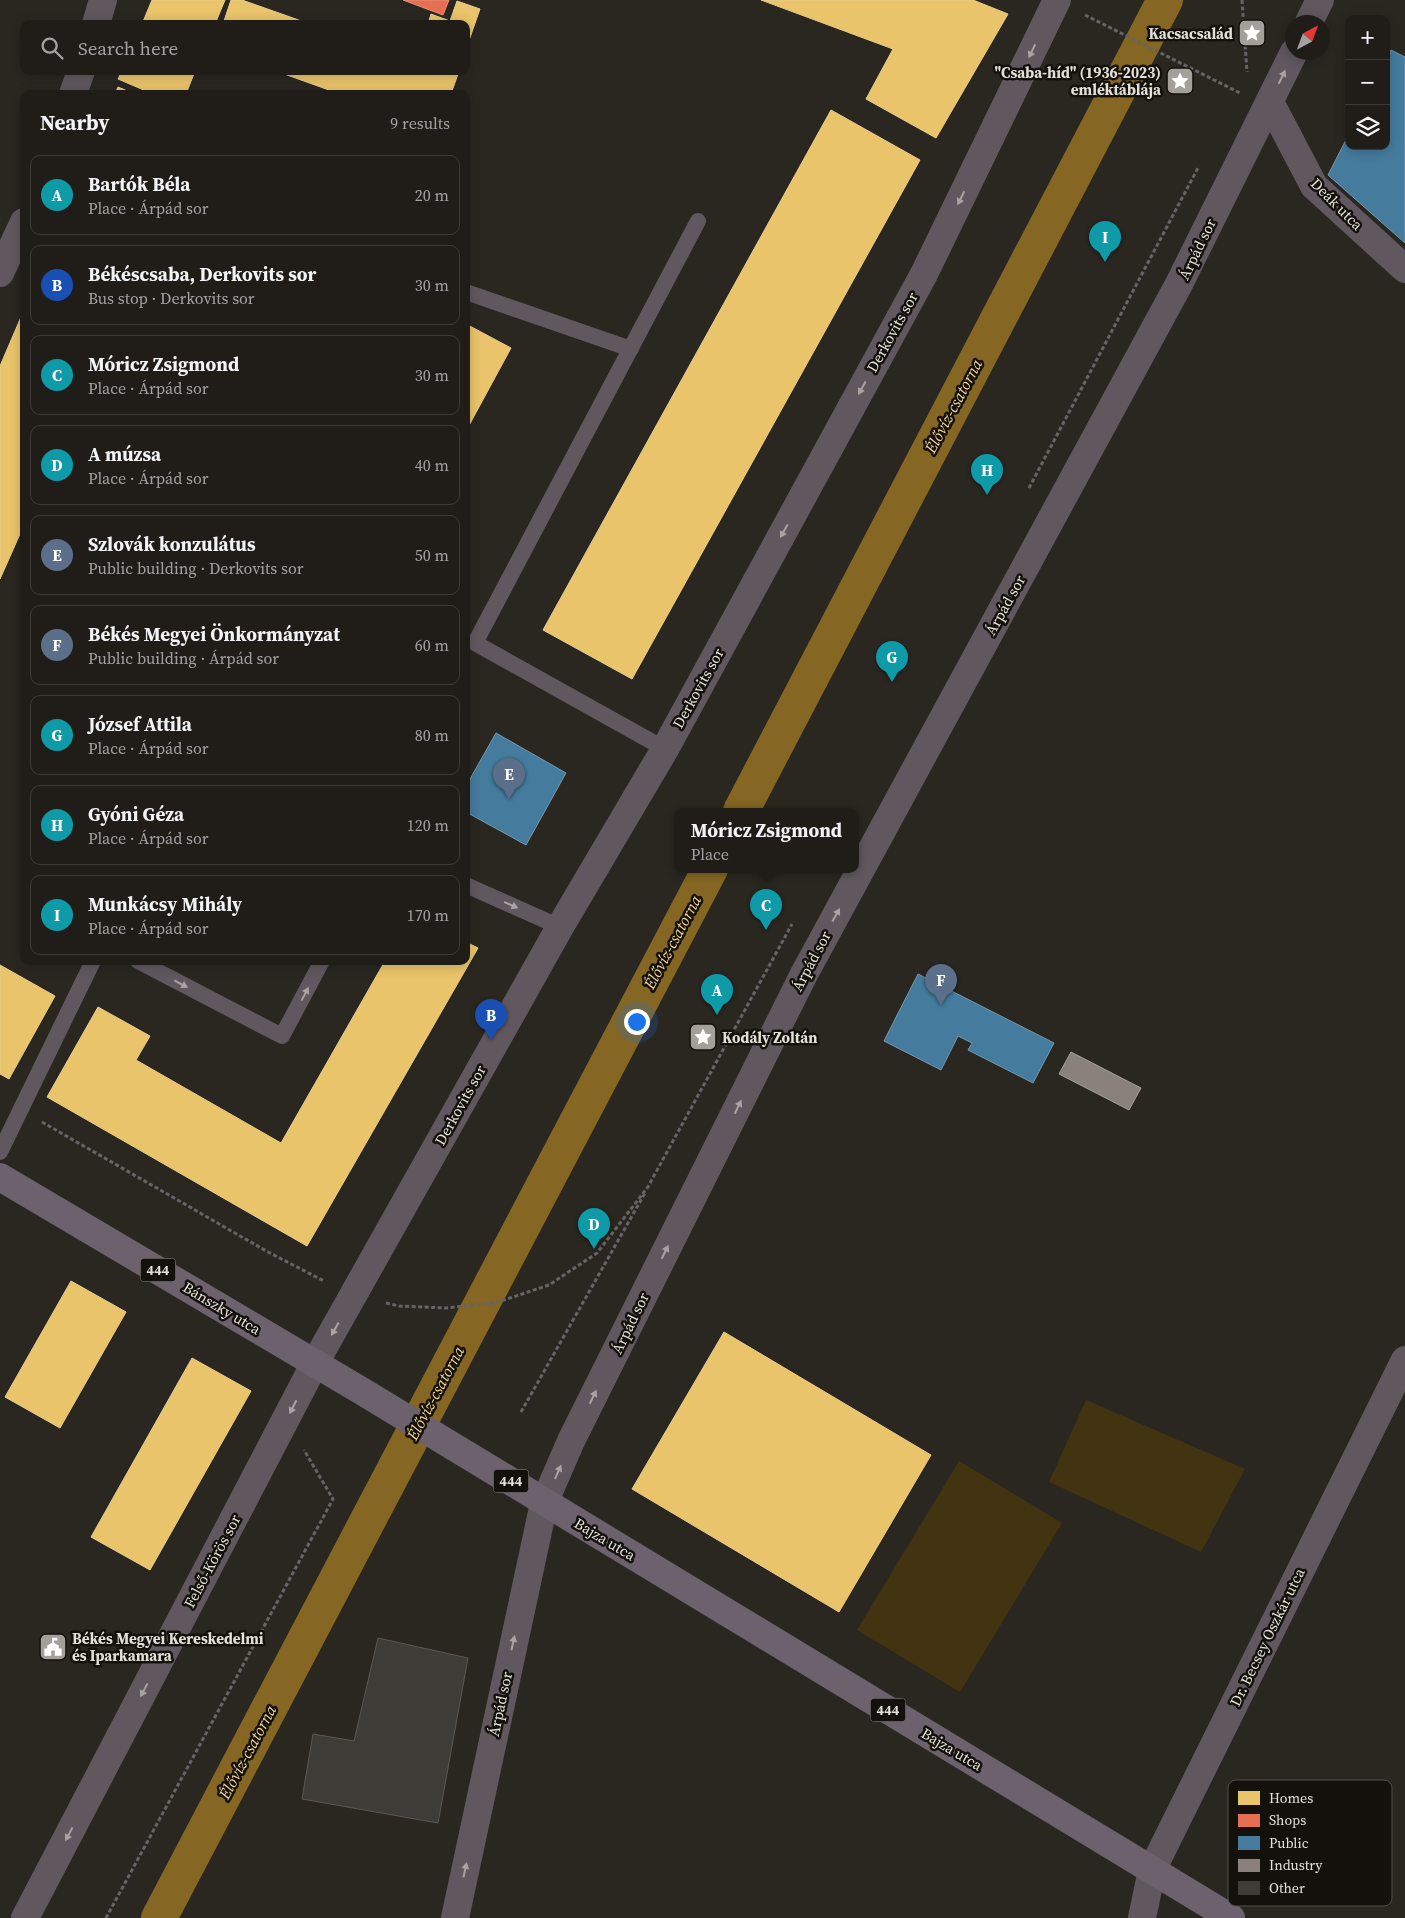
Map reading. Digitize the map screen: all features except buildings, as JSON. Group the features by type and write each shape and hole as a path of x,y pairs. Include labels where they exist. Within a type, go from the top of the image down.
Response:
{"main road":[{"name":"Bánszky utca","path":"0,1176 315,1363"},
{"name":"444","path":"315,1363 544,1503"},
{"name":"Bajza utca","path":"544,1503 1231,1918"}],"street":[{"path":"97,20 103,0"},
{"path":"1312,15 1320,0"},
{"name":"Derkovits sor","path":"315,1363 560,927 665,749 924,274 1048,2"},
{"name":"Árpád sor","path":"859,873 1179,284 1290,60"},
{"path":"74,90 80,75"},
{"name":"Deák utca","path":"1270,102 1314,186 1405,269"},
{"path":"0,273 20,230"},
{"name":"Árpád sor","path":"455,1918 544,1503 576,1432 803,976 859,873"},
{"name":"Dr. Becsey Oszkár utca","path":"1142,1918 1152,1870 1405,1360"},
{"name":"Felső-Körös sor","path":"25,1918 315,1363"}],"lane":[{"path":"665,749 475,643 698,221"},
{"path":"470,293 631,349"},
{"path":"470,887 560,927"},
{"path":"0,1152 91,965"},
{"path":"146,965 282,1036 320,965"}],"path":[{"path":"1242,0 1247,74"},
{"path":"1082,14 1238,92 1234,101"},
{"path":"1026,493 1201,162"},
{"path":"521,1412 794,921"},
{"path":"21,1110 311,1276 354,1294 399,1306 445,1308 495,1303 549,1285 597,1253 650,1183"},
{"path":"106,1918 332,1499 286,1419"}],"shaded area":[{"path":"1086,1400 1245,1469 1201,1552 1049,1482"},
{"path":"959,1461 1062,1523 960,1692 857,1630"}],"waterway":[{"name":"Élővíz-csatorna","path":"743,808 1165,0"},
{"name":"Élővíz-csatorna","path":"159,1918 708,873"}],"place":[{"name":"Kacsacsalád","path":"1252,33"},
{"name":"\"Csaba‑híd\" (1936-2023) emléktáblája","path":"1180,81"},
{"name":"Munkácsy Mihály","path":"1105,262"},
{"name":"Gyóni Géza","path":"987,495"},
{"name":"József Attila","path":"892,682"},
{"name":"Szlovák konzulátus","path":"509,799"},
{"name":"Móricz Zsigmond","path":"766,930"},
{"name":"Békés Megyei Önkormányzat","path":"941,1005"},
{"name":"Bartók Béla","path":"717,1015"},
{"name":"Kodály Zoltán","path":"703,1037"},
{"name":"Békéscsaba, Derkovits sor","path":"491,1040"},
{"name":"A múzsa","path":"594,1249"},
{"name":"Békés Megyei Kereskedelmi és Iparkamara","path":"53,1647"}]}
